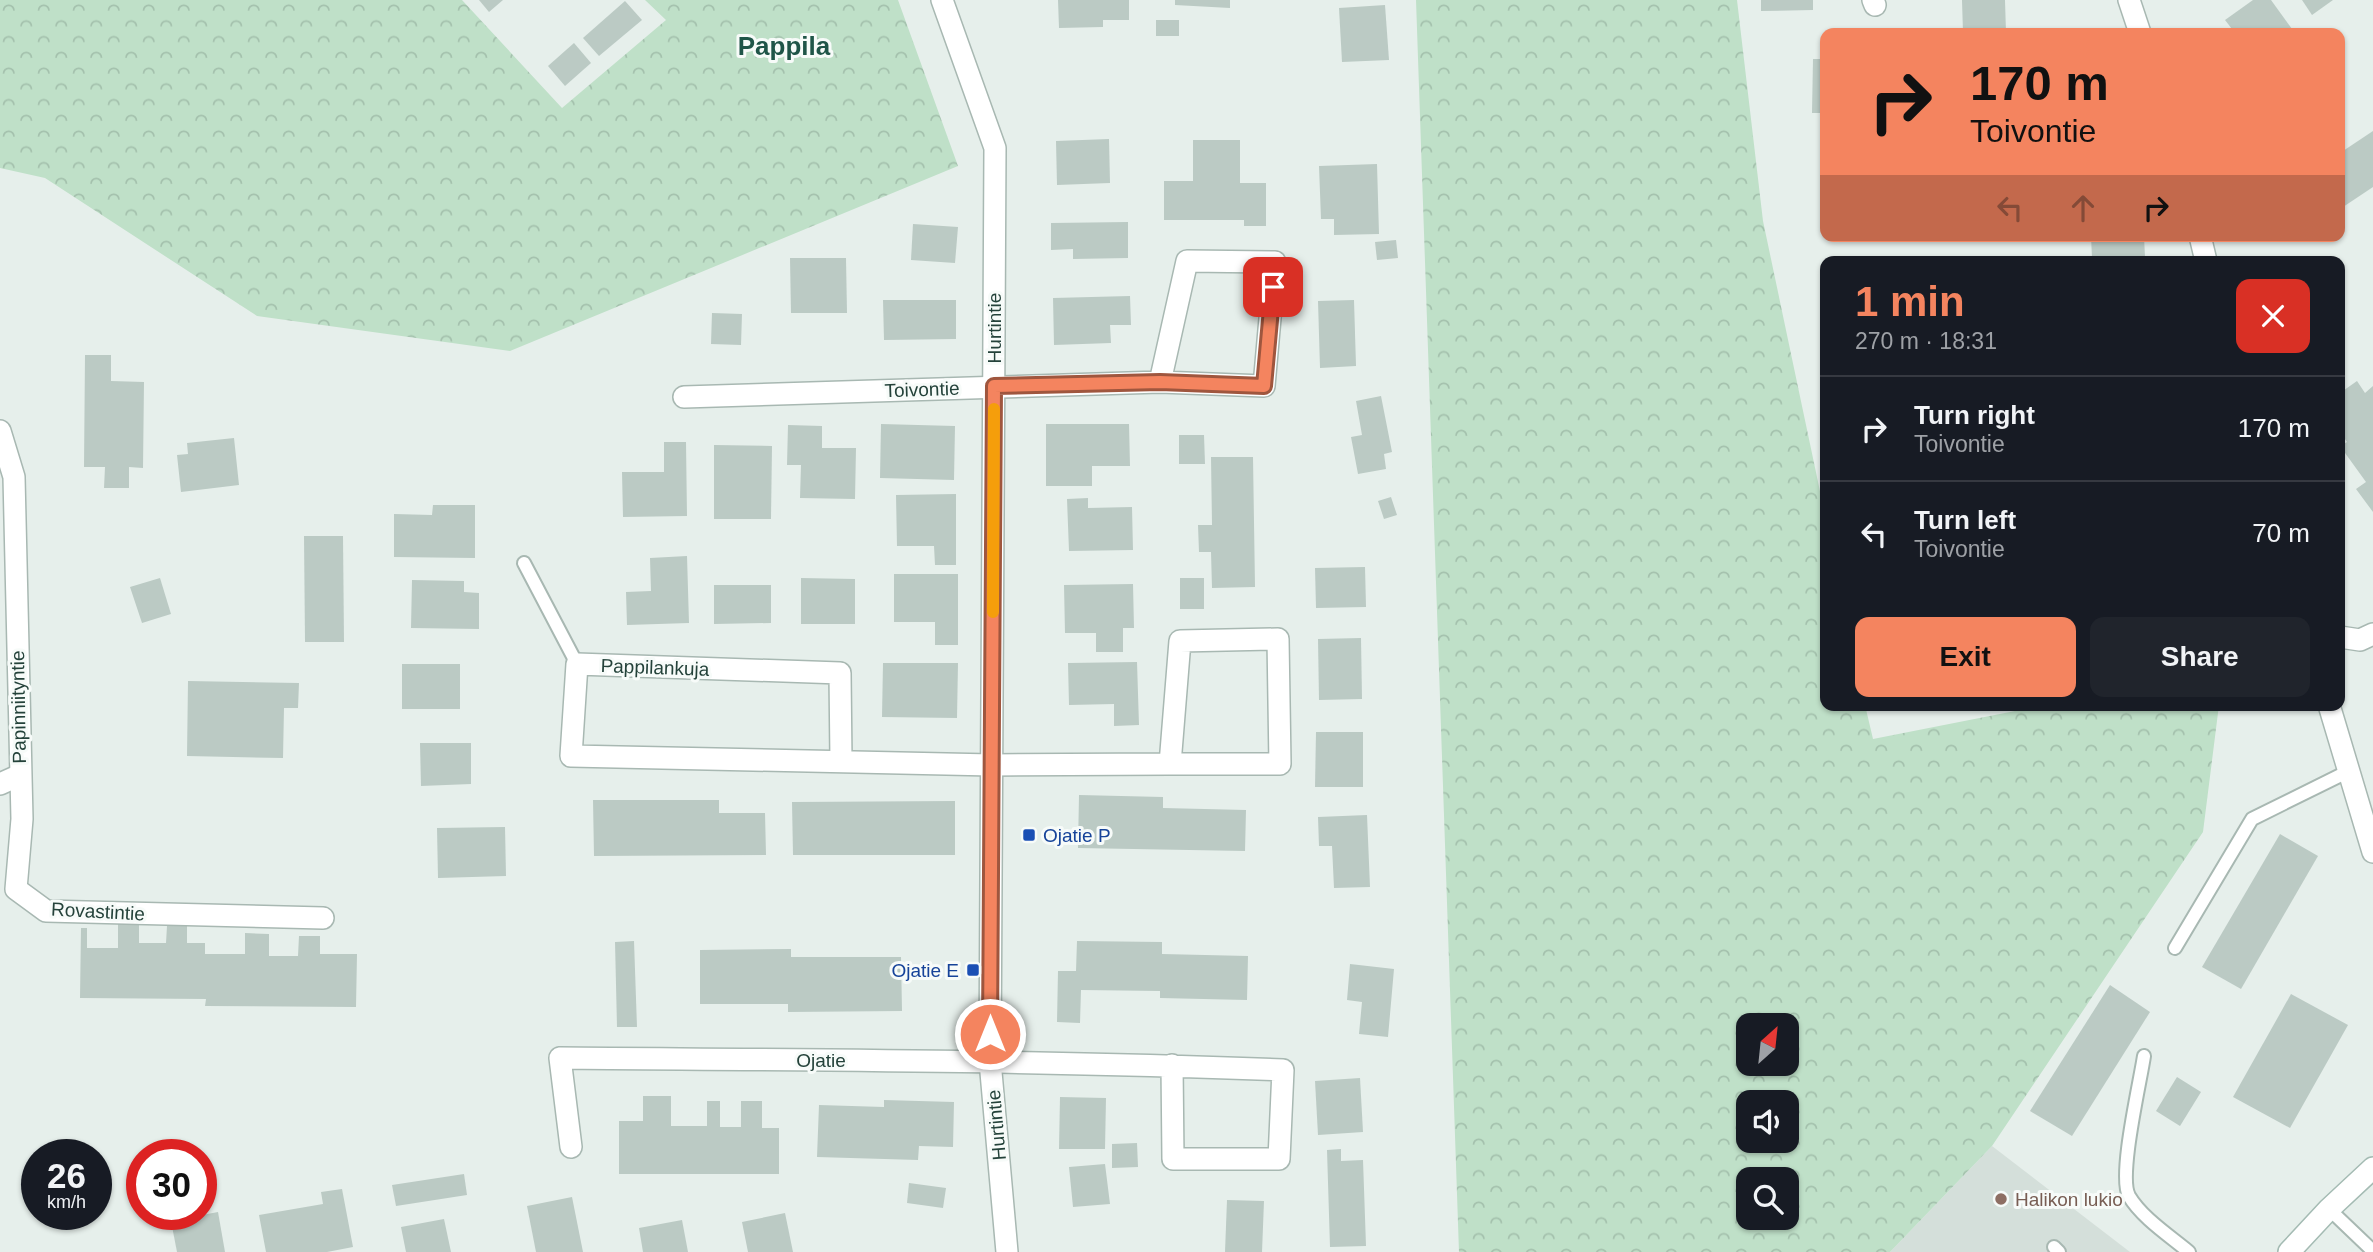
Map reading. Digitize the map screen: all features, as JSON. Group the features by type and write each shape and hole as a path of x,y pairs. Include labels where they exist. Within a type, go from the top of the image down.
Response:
{"street":[{"name":"Hurtintie","path":"942,0 995,148 990,1061 1007,1252"},
{"path":"2130,0 2138,28"},
{"name":"Toivontie","path":"684,397 1160,382 1264,386 1275,262 1187,261 1160,382"},
{"name":"Papinniityntie","path":"0,431 14,477 20,775"},
{"path":"2345,638 2360,640 2373,634"},
{"name":"Pappilankuja","path":"841,761 840,673 577,664 571,756 992,765 1280,764 1278,639 1180,641 1170,764"},
{"path":"2331,711 2373,852"},
{"path":"0,784 20,775"},
{"name":"Rovastintie","path":"20,775 22,819 16,889 46,911 323,918"},
{"name":"Ojatie","path":"571,1147 560,1058 990,1061 1172,1065 1283,1070 1279,1159 1172,1159 1172,1065"},
{"path":"2289,1252 2329,1209 2373,1168"}],"lane":[{"path":"524,564 577,664"},
{"path":"2175,948 2252,818 2349,771"},
{"path":"2144,1056 2125,1168 2128,1195 2189,1252"},
{"path":"2329,1209 2373,1251"}],"shaded area":[{"name":"Halikon lukio","path":"1992,1146 2130,1252 1890,1252"}],"green space":[{"path":"0,0 462,0 562,108 666,20 645,0 898,0 958,166 510,351 257,316 45,178 0,168"},
{"path":"1416,0 1737,0 1763,221 1820,491 1820,711 1866,711 1873,739 2015,711 2218,711 2203,832 1992,1146 1890,1252 1459,1252"}],"building":[{"path":"479,0 503,0 489,12"},
{"path":"1058,0 1129,0 1129,20 1103,20 1103,27 1059,28"},
{"path":"1175,0 1230,0 1230,8 1175,5"},
{"path":"1761,0 1813,0 1813,10 1761,11"},
{"path":"1962,0 2005,0 2006,28 1963,28"},
{"path":"2253,0 2271,0 2291,28 2231,28 2225,20"},
{"path":"2302,0 2333,0 2312,15"},
{"path":"625,1 642,20 599,56 583,38"},
{"path":"1385,5 1389,60 1342,62 1339,8"},
{"path":"1156,20 1179,20 1179,36 1156,36"},
{"path":"574,43 591,63 565,86 548,66"},
{"path":"1813,59 1820,59 1820,113 1812,113"},
{"path":"2373,131 2373,187 2345,206 2345,150"},
{"path":"1109,139 1110,183 1057,185 1056,141"},
{"path":"1193,140 1240,140 1240,183 1266,183 1266,226 1244,226 1244,220 1164,220 1164,181 1193,181"},
{"path":"1377,164 1379,234 1334,235 1334,219 1321,219 1319,166"},
{"path":"1128,222 1128,258 1073,259 1073,249 1051,250 1051,223"},
{"path":"913,224 958,227 955,263 911,260"},
{"path":"1396,240 1398,258 1377,260 1375,242"},
{"path":"2091,242 2144,242 2145,256 2092,256"},
{"path":"790,258 846,258 847,313 791,313"},
{"path":"1130,296 1131,325 1110,325 1111,343 1054,345 1053,298"},
{"path":"883,300 956,300 956,339 884,340"},
{"path":"1354,300 1356,366 1320,368 1318,301"},
{"path":"712,313 742,314 741,345 711,344"},
{"path":"85,355 111,355 111,381 144,382 143,468 129,467 129,488 104,488 105,467 84,467"},
{"path":"2357,381 2365,393 2373,386 2373,512 2356,489 2366,482 2345,453 2345,389"},
{"path":"1381,396 1392,452 1384,454 1386,469 1358,474 1351,437 1362,435 1356,401"},
{"path":"881,424 955,426 954,480 880,478"},
{"path":"1046,424 1129,424 1130,466 1092,466 1092,486 1046,486"},
{"path":"788,425 822,426 822,448 856,448 855,499 800,498 801,465 787,465"},
{"path":"1179,435 1204,435 1205,464 1179,464"},
{"path":"234,438 239,485 181,492 177,455 188,454 187,443"},
{"path":"664,442 686,442 687,516 623,517 622,472 664,472"},
{"path":"714,445 772,446 771,519 714,519"},
{"path":"1211,457 1253,457 1255,587 1212,588 1211,552 1199,552 1198,525 1212,525"},
{"path":"956,494 956,565 935,565 934,546 897,546 896,495"},
{"path":"1391,497 1397,515 1384,519 1378,501"},
{"path":"1088,498 1088,508 1132,507 1133,550 1069,551 1067,499"},
{"path":"433,505 475,505 475,558 394,557 394,514 432,515"},
{"path":"304,536 343,536 344,642 305,642"},
{"path":"687,556 689,623 627,625 626,592 651,591 650,558"},
{"path":"1365,567 1366,607 1316,608 1315,568"},
{"path":"894,574 958,574 958,645 935,645 935,622 894,622"},
{"path":"160,578 171,614 142,623 130,587"},
{"path":"801,578 855,579 855,624 801,624"},
{"path":"1180,578 1204,578 1204,609 1180,609"},
{"path":"412,580 464,581 464,592 479,593 479,629 411,628"},
{"path":"1133,584 1134,628 1123,628 1123,652 1096,652 1096,633 1065,633 1064,585"},
{"path":"714,585 771,585 771,623 714,624"},
{"path":"1361,638 1362,699 1319,700 1318,639"},
{"path":"1137,662 1139,725 1114,726 1114,704 1069,705 1068,663"},
{"path":"883,663 958,663 957,718 882,717"},
{"path":"402,664 460,664 460,709 402,709"},
{"path":"188,681 299,683 298,708 284,708 283,758 187,756"},
{"path":"1316,732 1363,732 1363,787 1315,787"},
{"path":"420,743 471,743 471,784 421,786"},
{"path":"1079,795 1163,797 1163,808 1246,810 1245,851 1078,848"},
{"path":"593,800 719,800 719,813 765,813 766,855 594,856"},
{"path":"955,801 955,855 793,855 792,802"},
{"path":"1367,815 1370,887 1334,888 1332,846 1319,846 1318,817"},
{"path":"505,827 506,876 438,878 437,828"},
{"path":"2280,834 2318,856 2241,989 2202,967"},
{"path":"118,924 139,924 139,943 166,943 167,926 187,926 187,943 205,943 205,954 245,954 245,933 269,934 269,956 298,956 299,936 320,936 320,954 357,954 356,1007 205,1006 206,999 80,998 81,928 87,928 87,948 118,948"},
{"path":"634,941 637,1027 617,1027 615,942"},
{"path":"1077,941 1162,942 1162,954 1248,956 1247,1000 1160,998 1160,991 1081,990 1080,1023 1057,1022 1058,971 1076,971"},
{"path":"791,949 791,957 901,957 902,1011 788,1012 788,1004 700,1004 700,950"},
{"path":"1350,964 1394,969 1388,1037 1359,1034 1362,1002 1347,1000"},
{"path":"2110,985 2150,1012 2072,1136 2030,1111"},
{"path":"2291,994 2348,1025 2290,1128 2233,1097"},
{"path":"2177,1077 2201,1092 2180,1126 2156,1111"},
{"path":"1360,1078 1363,1132 1318,1135 1315,1081"},
{"path":"643,1096 671,1096 671,1126 707,1126 707,1101 720,1101 720,1127 741,1127 741,1101 762,1101 762,1128 779,1128 779,1174 619,1174 619,1121 643,1121"},
{"path":"1060,1097 1106,1098 1105,1149 1059,1149"},
{"path":"884,1100 954,1102 953,1147 919,1146 918,1160 817,1157 819,1105 884,1107"},
{"path":"1137,1143 1138,1167 1112,1168 1112,1144"},
{"path":"1341,1149 1341,1161 1363,1160 1366,1246 1330,1247 1327,1150"},
{"path":"1105,1164 1110,1204 1073,1207 1069,1167"},
{"path":"464,1174 467,1195 396,1206 392,1185"},
{"path":"909,1183 946,1188 943,1208 907,1203"},
{"path":"342,1189 353,1247 327,1252 266,1252 259,1215 323,1204 321,1192"},
{"path":"572,1197 583,1252 536,1252 527,1206"},
{"path":"1227,1200 1264,1201 1262,1252 1225,1252"},
{"path":"217,1212 225,1252 177,1252 173,1230 217,1230"},
{"path":"785,1213 793,1252 748,1252 742,1222"},
{"path":"444,1219 451,1252 406,1252 401,1227"},
{"path":"682,1220 688,1252 643,1252 639,1228"}],"slow traffic":[{"path":"993,612 994,409"}],"place":[{"name":"Ojatie P","path":"1029,835"},
{"name":"Ojatie E","path":"973,970"},
{"name":"Halikon lukio","path":"2001,1199"}],"district":[{"name":"Pappila","path":"784,46"}],"route":[{"path":"990,1034 994,386 1160,382 1264,386 1273,287"}]}
